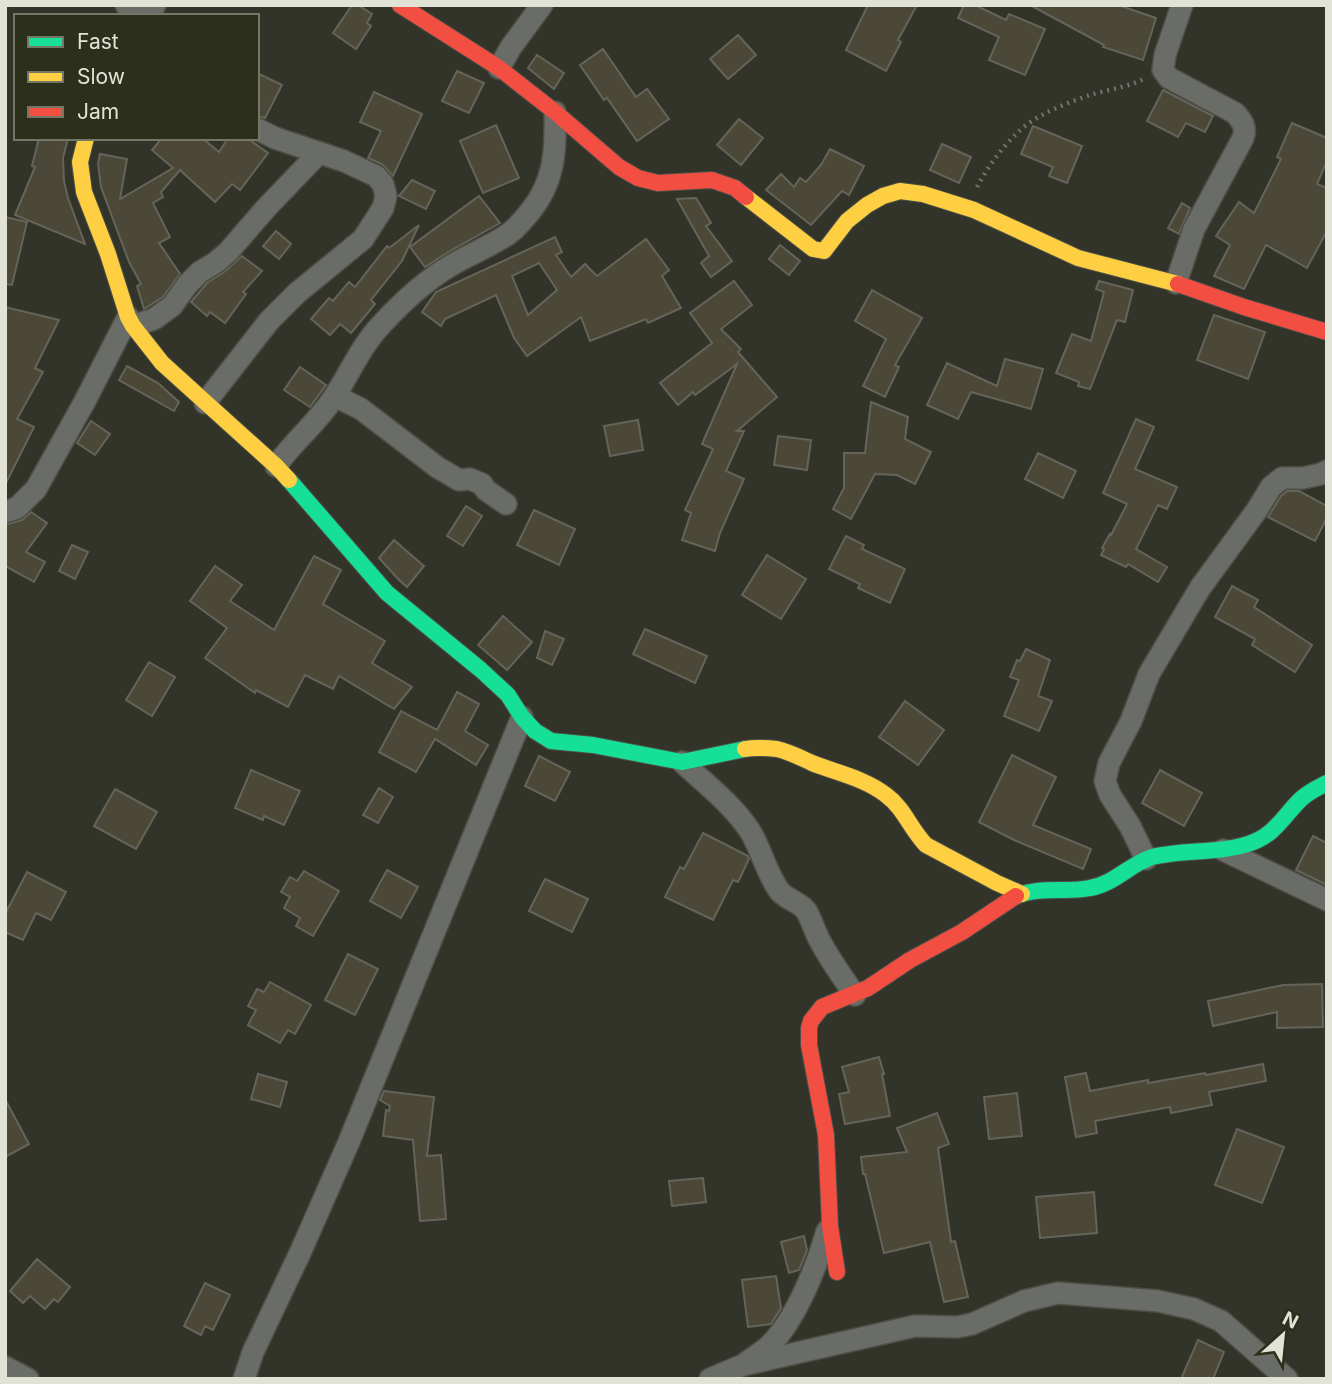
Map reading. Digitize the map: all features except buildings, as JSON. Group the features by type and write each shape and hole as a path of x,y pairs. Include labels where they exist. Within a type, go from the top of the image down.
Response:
{"street":[{"path":"400,5 499,68 619,167 638,178 658,183 712,180 735,188 818,251 824,251 848,221 883,196 900,191 923,194 965,207 1079,258 1176,283 1327,332"},
{"path":"499,68 542,5"},
{"path":"1176,283 1194,229 1243,138 1245,128 1235,113 1169,78 1163,70 1182,5"},
{"path":"276,466 289,447 335,396 366,344 385,320 416,291 450,266 507,235 541,199 556,146 555,112"},
{"path":"205,403 269,321 297,293 363,239 383,208 386,196 383,184 376,176 344,161 259,130"},
{"path":"86,140 80,162 80,178 130,322 162,363 276,466 387,593 508,695 535,731 551,741 593,745 682,762 749,748 776,749 794,754 857,778 887,795 896,803 926,845 1022,894"},
{"path":"130,322 154,319 172,306 187,285 228,252 267,206 319,153"},
{"path":"5,512 18,508 36,489 130,322"},
{"path":"335,396 361,409 437,467 458,480 470,478 482,484 499,501 506,504"},
{"path":"1146,859 1105,781 1109,763 1131,721 1149,674 1189,605 1271,487 1282,478 1303,478 1327,471"},
{"path":"244,1379 253,1352 348,1144 522,717"},
{"path":"682,762 733,809 751,833 778,890 806,910 828,957 855,995"},
{"path":"837,1272 829,1221 826,1135 808,1039 810,1024 822,1006 868,989 917,956 1022,894 1042,889 1097,887 1113,881 1146,859 1166,854 1223,850 1262,839 1274,830 1306,794 1327,783"},
{"path":"1223,850 1327,900"},
{"path":"743,1365 770,1344 793,1312 818,1261 829,1221"},
{"path":"710,1379 743,1365 915,1326 957,1327 972,1324 1024,1301 1058,1293 1158,1301 1194,1308 1221,1321 1287,1379"},
{"path":"5,1367 28,1379"}],"path":[{"path":"965,207 985,172 1017,133 1059,107 1134,84 1163,65"}],"traffic: fast":[{"path":"289,480 387,593 481,670 508,695 535,731 551,741 593,745 682,762 745,749"},
{"path":"1016,896 1034,891 1099,886 1152,857 1224,849 1257,841 1271,831 1303,797 1327,783"}],"traffic: slow":[{"path":"86,140 80,162 84,192 133,326 162,363 289,480"},
{"path":"746,197 813,249 824,251 847,221 867,205 900,191 923,194 974,210 1078,258 1178,284"},
{"path":"745,749 782,750 869,784 892,800 926,845 1022,894"}],"traffic: jam":[{"path":"400,5 499,68 619,167 638,178 658,183 712,180 735,188 746,197"},
{"path":"1178,284 1327,332"},
{"path":"837,1272 830,1226 826,1135 809,1045 811,1021 822,1007 868,988 1016,896"}]}
